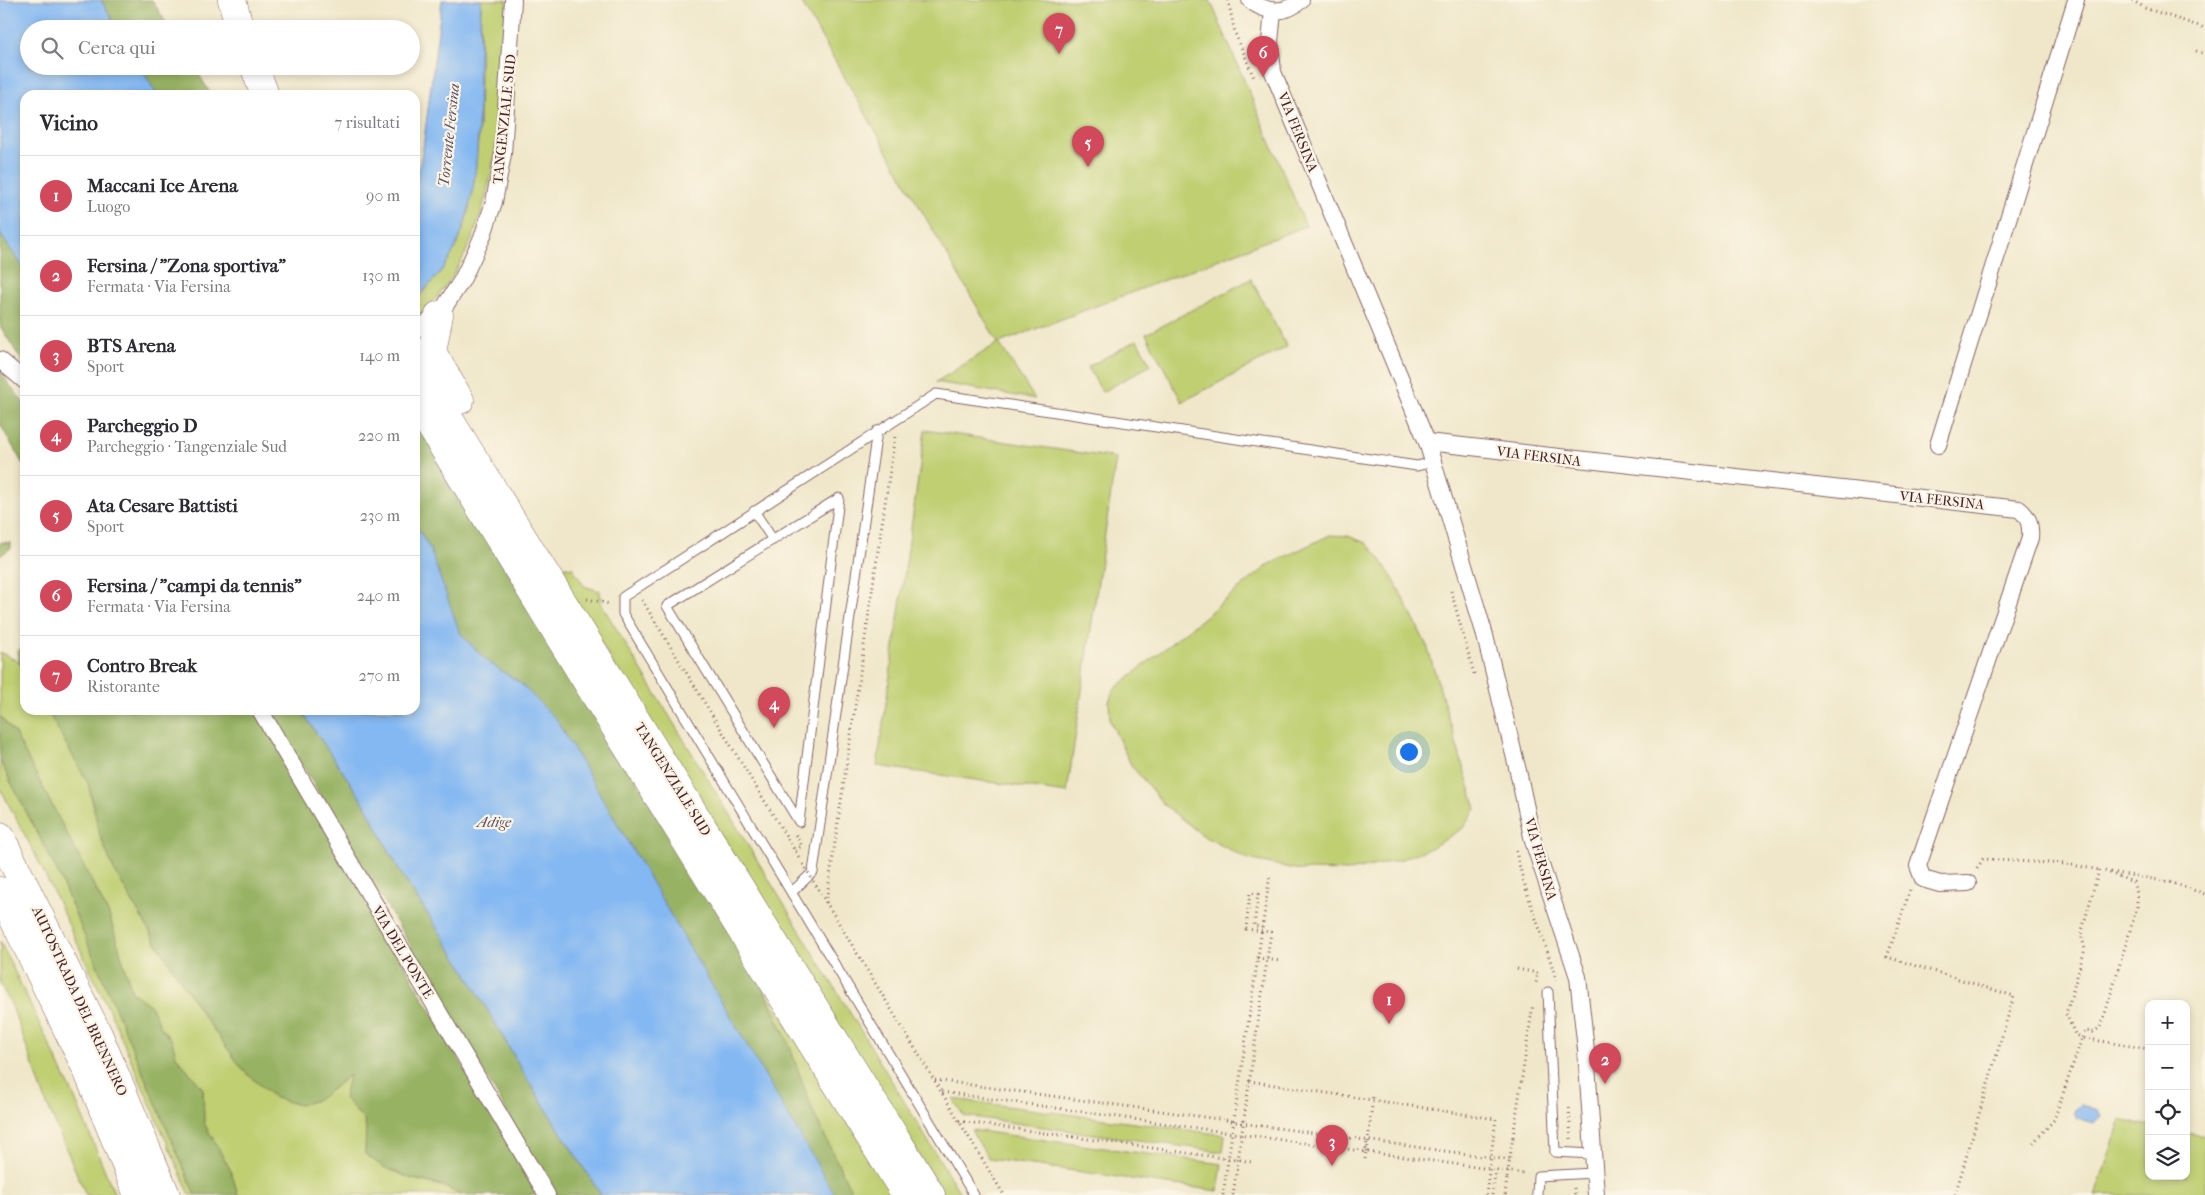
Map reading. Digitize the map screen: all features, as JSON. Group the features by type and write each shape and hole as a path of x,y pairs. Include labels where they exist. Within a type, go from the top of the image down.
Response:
{"highway":[{"path":"216,0 222,20"},
{"path":"232,0 238,20"},
{"path":"240,75 246,90"},
{"path":"257,75 263,90"},
{"path":"439,315 432,352 436,362 538,530 540,565"},
{"name":"TANGENZIALE SUD","path":"420,372 932,1195"},
{"name":"TANGENZIALE SUD","path":"420,409 590,688 906,1195"},
{"name":"AUTOSTRADA DEL BRENNERO","path":"0,836 98,1034 166,1195"},
{"name":"AUTOSTRADA DEL BRENNERO","path":"0,891 87,1070 138,1195"}],"street":[{"name":"TANGENZIALE SUD","path":"420,327 439,315 462,280 482,238 500,179 512,35 513,0"},
{"path":"1250,0 1262,8 1273,11 1292,8 1301,0"},
{"path":"1938,445 2076,0"},
{"name":"VIA FERSINA","path":"1273,11 1270,42 1273,72 1427,442 1484,632 1533,841 1578,977 1583,1013 1596,1195"},
{"path":"0,360 20,377"},
{"name":"VIA FERSINA","path":"1427,442 2019,509 2026,515 2031,526 2030,538 1918,866"},
{"name":"VIA DEL PONTE","path":"263,715 547,1195"},
{"path":"1918,866 1923,879 1940,884 1968,884"}],"lane":[{"path":"974,1195 623,614 623,597 936,394 1417,466 1433,462"},
{"path":"792,892 813,872 877,431"},
{"path":"839,498 799,822 667,606 773,540 839,498"},
{"path":"754,511 773,540"},
{"path":"1548,992 1555,1152 1593,1154"},
{"path":"1537,1195 1538,1176 1594,1173"}],"path":[{"path":"1228,0 1235,33 1255,80"},
{"path":"2132,0 2145,8 2205,28"},
{"path":"2196,51 2205,54"},
{"path":"826,903 893,446"},
{"path":"635,589 1004,1195"},
{"path":"1451,590 1477,685"},
{"path":"794,833 802,846 795,850"},
{"path":"1515,845 1522,882 1547,946 1558,987"},
{"path":"1968,884 1983,859 2066,864 2170,882 2205,894"},
{"path":"1918,866 1887,957 2014,996 1955,1195"},
{"path":"2033,1143 2054,1120 2085,1031 2093,1032 2101,1027 2137,907 2137,894 2133,882 2101,870"},
{"path":"2101,870 2081,934 2085,949 2066,1014 2075,1034 2082,1038 2145,1048"},
{"path":"1223,1195 1270,875"},
{"path":"1233,1195 1271,932 1246,929 1250,893 1258,894 1254,926 1262,927"},
{"path":"1257,958 1280,961"},
{"path":"1517,969 1538,973 1535,990"},
{"path":"1505,1195 1534,1000"},
{"path":"934,1080 1510,1160"},
{"path":"1249,1081 1496,1119 1486,1195"},
{"path":"942,1092 1538,1176"},
{"path":"1367,1152 1373,1096"},
{"path":"1569,1102 1572,1153"},
{"path":"959,1121 1252,1162"},
{"path":"1365,1159 1367,1140"},
{"path":"1492,1195 1496,1170"},
{"path":"1573,1174 1575,1195"}],"green space":[{"path":"101,0 152,0 164,20 113,20"},
{"path":"481,0 507,0 498,128 481,214 466,253 444,288 420,313 420,294 428,287 469,207 479,134"},
{"path":"800,0 1210,0 1306,226 999,343 1035,399 936,382 998,343"},
{"path":"145,75 199,75 208,90 154,90"},
{"path":"0,234 20,263 20,358 0,326"},
{"path":"1251,279 1287,347 1182,402 1146,334"},
{"path":"1137,340 1151,365 1102,392 1088,367"},
{"path":"0,372 20,398 20,459 0,424"},
{"path":"420,429 760,981 788,1042 813,1112 853,1195 834,1195 556,719 519,682 488,662 459,633 430,549 420,532"},
{"path":"925,430 1116,458 1067,793 877,766"},
{"path":"1330,535 1348,536 1366,543 1379,557 1395,582 1427,646 1476,809 1463,828 1431,848 1399,860 1350,871 1300,870 1248,859 1205,837 1165,806 1131,765 1110,721 1109,702 1113,690 1270,564"},
{"path":"0,543 11,543 11,548 0,556"},
{"path":"552,565 573,568 584,586 600,591 601,603 609,617 961,1195 944,1195"},
{"path":"20,649 20,664 19,662 18,651"},
{"path":"0,652 20,664 20,715 50,715 88,783 100,835 113,868 154,939 205,1018 244,1071 275,1098 300,1105 331,1090 349,1074 354,1110 364,1119 366,1129 365,1154 398,1173 442,1186 461,1195 238,1195 231,1171 204,1123 203,1089 176,1056 172,1041 161,1028 151,1006 132,992 109,915 15,734 0,716"},
{"path":"50,715 259,715 538,1195 461,1195 441,1185 411,1178 383,1167 365,1154 366,1129 364,1119 344,1098 349,1075 318,1100 300,1105 275,1098 244,1071 205,1018 154,939 113,868 100,835 88,783"},
{"path":"272,715 304,715 364,803 402,875 464,969 529,1082 601,1195 554,1195 440,995"},
{"path":"0,716 15,734 109,915 132,992 151,1006 161,1028 172,1041 176,1056 203,1089 204,1123 231,1171 238,1195 195,1195 57,871 0,761"},
{"path":"0,761 57,871 195,1195 190,1195 114,1021 37,858 0,788"},
{"path":"0,941 73,1094 115,1195 86,1195 46,1102 12,1006 0,983"},
{"path":"760,981 894,1195 853,1195 813,1112 788,1042"},
{"path":"953,1099 1225,1135 1223,1152 964,1116"},
{"path":"2121,1120 2145,1125 2145,1180 2190,1180 2190,1134 2205,1136 2205,1195 2095,1195"},
{"path":"971,1130 1222,1164 1218,1191 989,1159"}],"water":[{"path":"0,0 101,0 113,20 20,20 20,75 145,75 154,90 20,90 20,263 0,234"},
{"name":"Torrente Fersina","path":"442,0 481,0 476,160 470,202 458,242 450,258 440,273 420,294 420,163"},
{"name":"Adige","path":"420,532 430,549 460,633 488,662 519,682 556,719 835,1195 601,1195 529,1082 464,969 402,875 364,803 304,715 420,715"},
{"path":"2081,1105 2098,1110 2101,1116 2094,1123 2077,1118 2074,1112"}],"place":[{"name":"Contro Break","path":"1059,54"},
{"name":"Fersina / \"campi da tennis\"","path":"1263,77"},
{"name":"Ata Cesare Battisti","path":"1088,167"},
{"name":"Parcheggio D","path":"774,728"},
{"name":"Maccani Ice Arena","path":"1389,1024"},
{"name":"Fersina / \"Zona sportiva\"","path":"1605,1084"},
{"name":"BTS Arena","path":"1332,1166"}]}
